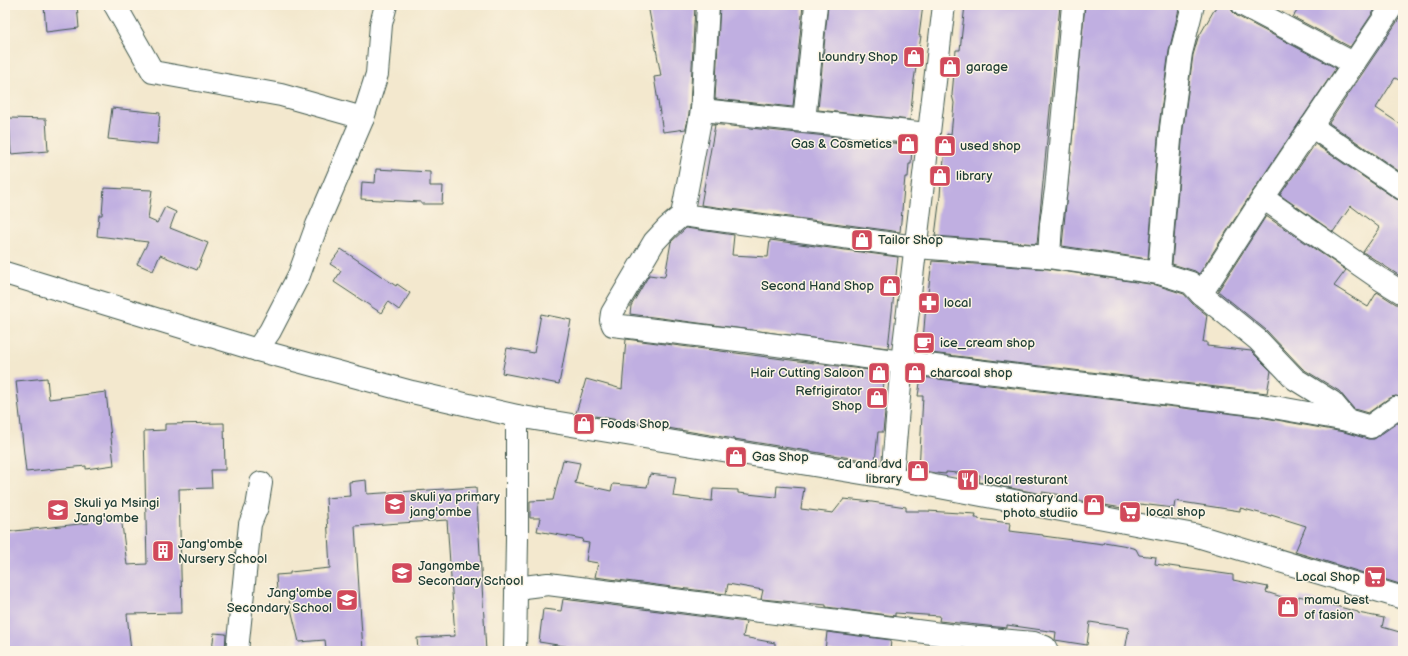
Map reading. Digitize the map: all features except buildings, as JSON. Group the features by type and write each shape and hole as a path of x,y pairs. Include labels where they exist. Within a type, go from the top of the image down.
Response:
{"street":[{"path":"115,5 153,72 281,95 362,118"},
{"path":"257,350 270,331 300,275 317,226 362,118 377,74 381,24 386,5"},
{"path":"708,5 702,110 682,215 668,226 654,242 612,313 611,320 613,325 902,362 1262,404 1347,420 1371,427 1374,423 1396,408 1403,412"},
{"path":"804,121 816,5"},
{"path":"892,478 902,362 944,5"},
{"path":"1049,257 1073,5"},
{"path":"1159,273 1171,128 1181,53 1193,5"},
{"path":"1243,5 1353,63"},
{"path":"1201,294 1263,198 1393,5"},
{"path":"702,110 928,134"},
{"path":"1312,126 1403,189"},
{"path":"1263,198 1380,279 1403,293"},
{"path":"682,215 916,247 1049,257 1159,273 1190,283 1201,294 1258,340 1295,379 1332,402 1347,420"},
{"path":"5,273 257,350 412,392 517,416 892,478 1194,535 1403,598"},
{"path":"515,651 517,416"},
{"path":"237,651 250,524 257,507 261,482"},
{"path":"516,588 548,584 956,636 1034,643 1045,647 1047,651"}],"place":[{"name":"Loundry Shop","path":"914,57"},
{"name":"garage","path":"950,67"},
{"name":"Gas & Cosmetics","path":"908,144"},
{"name":"used shop","path":"945,146"},
{"name":"library","path":"940,176"},
{"name":"Tailor Shop","path":"862,240"},
{"name":"Second Hand Shop","path":"890,286"},
{"name":"local","path":"929,303"},
{"name":"ice_cream shop","path":"924,343"},
{"name":"Hair Cutting Saloon","path":"879,373"},
{"name":"charcoal shop","path":"915,373"},
{"name":"Refrigirator Shop","path":"877,398"},
{"name":"Foods Shop","path":"584,424"},
{"name":"Gas Shop","path":"736,457"},
{"name":"cd and dvd library","path":"918,471"},
{"name":"local resturant","path":"968,480"},
{"name":"skuli ya primary jang'ombe","path":"395,504"},
{"name":"stationary and photo studiio","path":"1094,505"},
{"name":"Skuli ya Msingi Jang'ombe","path":"58,510"},
{"name":"local shop","path":"1130,512"},
{"name":"Jang'ombe Nursery School","path":"163,551"},
{"name":"Jangombe Secondary School","path":"402,573"},
{"name":"Local Shop","path":"1375,577"},
{"name":"Jang'ombe Secondary School","path":"347,600"},
{"name":"mamu best of fasion","path":"1288,607"}]}
